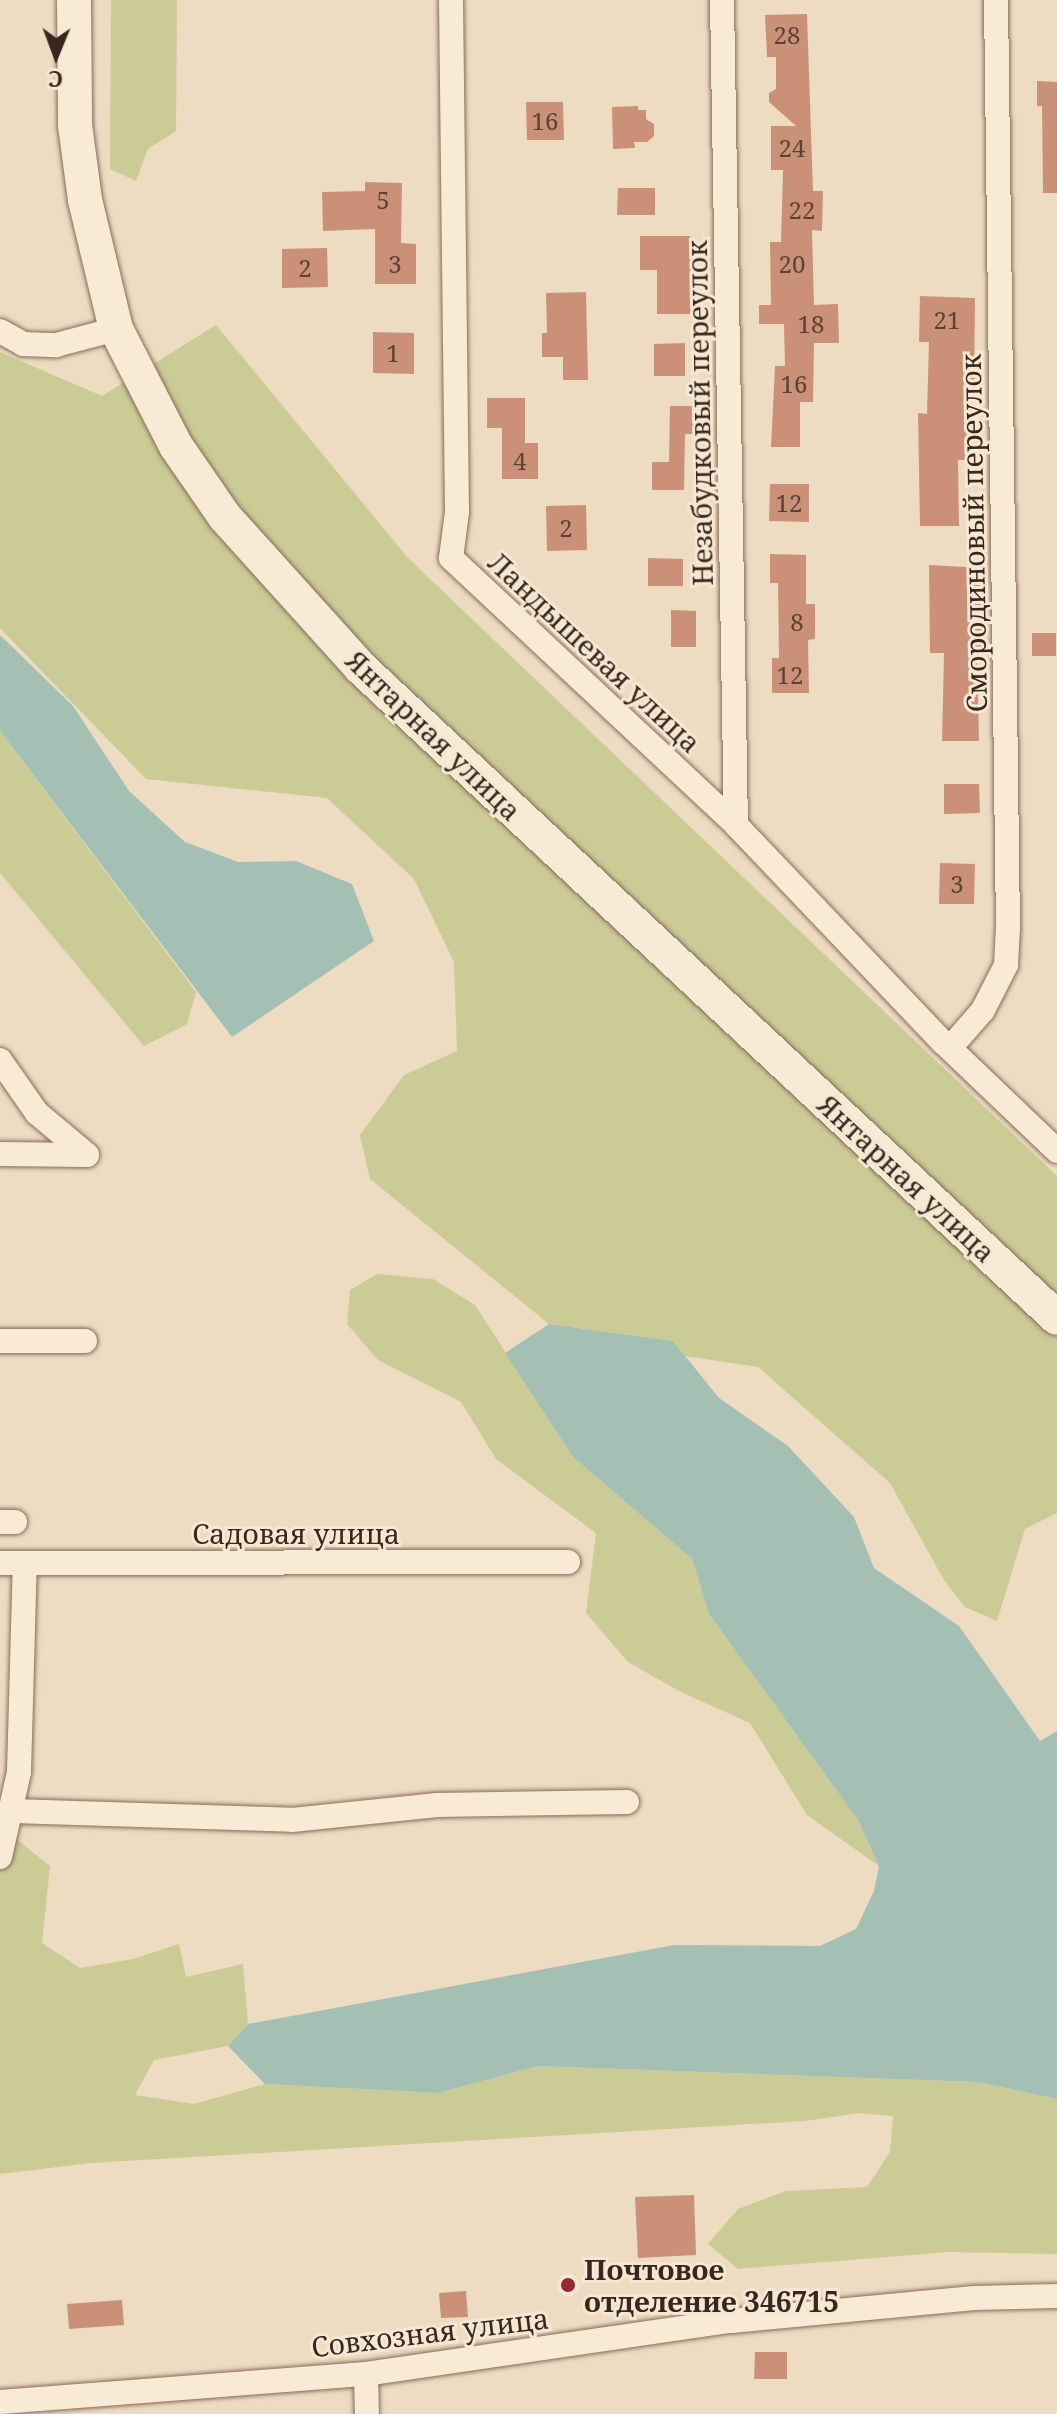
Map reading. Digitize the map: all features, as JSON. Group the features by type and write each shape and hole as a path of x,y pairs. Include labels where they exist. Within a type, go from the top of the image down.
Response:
{"street":[{"name":"Янтарная улица","path":"74,0 75,125 85,200 116,329 176,446 225,517 361,668 1057,1318"},
{"name":"Ландышевая улица","path":"451,0 457,512 451,558 736,825 950,1048 1057,1151"},
{"name":"Незабудковый переулок","path":"722,0 736,825"},
{"name":"Смородиновый переулок","path":"950,1048 983,1010 1006,965 1008,929 996,0"},
{"path":"0,331 23,344 56,345 116,329"},
{"path":"0,1060 37,1113 87,1155 0,1154"},
{"path":"0,1341 85,1341"},
{"name":"Садовая улица","path":"0,1563 568,1562"},
{"path":"0,1857 19,1772 25,1563"},
{"path":"12,1811 292,1820 437,1805 627,1802"},
{"name":"Совхозная улица","path":"0,2402 53,2406 366,2374 731,2321 974,2298 1057,2296"},
{"path":"366,2374 367,2414"}],"green space":[{"path":"111,0 177,0 176,131 148,149 136,181 110,169"},
{"path":"216,325 408,558 1057,1176 1057,1513 1025,1529 997,1621 965,1607 944,1580 890,1483 758,1367 685,1356 673,1341 549,1324 370,1179 360,1135 404,1075 457,1051 454,962 414,879 327,798 146,779 0,628 0,352 102,396"},
{"path":"0,731 196,992 187,1024 144,1046 0,873"},
{"path":"377,1274 433,1279 475,1305 573,1457 692,1559 709,1614 858,1820 879,1866 807,1815 750,1723 681,1692 628,1662 586,1613 596,1533 496,1459 461,1402 378,1360 347,1324 350,1290"},
{"path":"0,1826 50,1866 42,1943 80,1968 133,1959 179,1944 186,1977 243,1964 248,2024 228,2046 154,2060 135,2095 194,2104 265,2084 438,2093 538,2066 978,2082 1057,2099 1057,2254 949,2252 738,2269 708,2244 738,2209 786,2191 867,2187 890,2152 893,2116 860,2113 804,2121 91,2163 0,2174"}],"shaded area":[{"path":"0,635 73,706 129,791 185,842 238,862 296,861 352,884 374,941 232,1037 0,731"},
{"path":"549,1324 673,1341 719,1398 788,1446 854,1517 874,1568 959,1626 1040,1741 1057,1731 1057,2099 978,2082 538,2066 438,2093 265,2084 228,2046 248,2024 674,1945 820,1946 856,1929 874,1891 879,1866 858,1820 709,1614 692,1559 573,1457 505,1353"}],"building":[{"path":"807,14 813,191 823,191 822,231 812,230 814,305 838,304 839,343 814,343 813,402 800,402 800,447 771,447 775,366 785,366 784,324 759,324 759,305 771,305 770,242 781,242 783,170 771,170 771,126 796,126 769,102 769,93 776,89 776,57 767,57 765,15"},
{"path":"1037,81 1057,82 1057,193 1043,193 1042,106 1037,106"},
{"path":"526,102 563,102 564,140 527,140"},
{"path":"638,106 638,110 646,110 646,119 654,124 654,136 647,142 634,142 635,148 613,149 612,107"},
{"path":"365,182 402,183 401,243 416,244 416,284 375,284 375,229 323,231 322,192 365,191"},
{"path":"618,188 655,188 655,215 617,215"},
{"path":"640,236 690,236 691,314 657,314 657,270 640,270"},
{"path":"327,248 328,287 282,288 282,249"},
{"path":"586,292 588,380 563,380 563,357 542,357 542,333 547,333 546,293"},
{"path":"920,296 975,298 974,397 968,396 966,460 958,460 959,526 920,526 918,413 927,414 929,342 919,342"},
{"path":"373,332 414,333 414,374 373,373"},
{"path":"685,343 685,376 654,376 654,344"},
{"path":"487,398 525,398 525,443 538,443 538,479 502,479 502,428 487,428"},
{"path":"670,406 698,406 698,434 685,434 684,490 652,490 652,462 669,462"},
{"path":"770,484 809,484 809,522 769,521"},
{"path":"586,505 587,550 547,551 546,506"},
{"path":"770,554 806,555 806,604 815,604 815,639 808,640 809,693 772,693 772,658 779,658 778,583 770,583"},
{"path":"648,558 683,559 683,586 648,586"},
{"path":"929,565 984,568 982,654 977,654 979,741 942,741 944,653 930,653"},
{"path":"671,610 696,611 696,647 671,647"},
{"path":"1032,633 1056,633 1056,656 1032,656"},
{"path":"944,784 979,784 980,813 944,814"},
{"path":"940,863 975,864 974,904 939,904"},
{"path":"694,2195 696,2255 638,2258 635,2197"},
{"path":"466,2291 468,2317 441,2318 439,2293"},
{"path":"122,2300 124,2325 69,2329 67,2304"},
{"path":"755,2352 787,2352 787,2379 754,2379"}],"place":[{"name":"Почтовое отделение 346715","path":"568,2285"}]}
